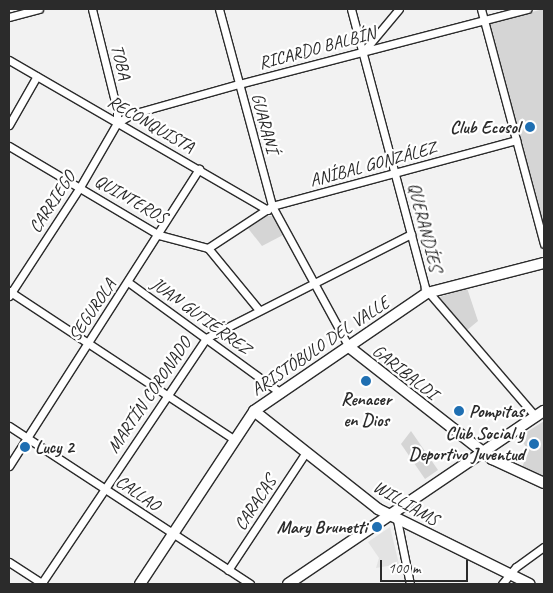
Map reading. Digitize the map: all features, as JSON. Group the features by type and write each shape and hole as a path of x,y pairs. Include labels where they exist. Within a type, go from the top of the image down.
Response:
{"street":[{"path":"9,17 39,9"},
{"name":"TOBA","path":"92,9 117,110 117,123"},
{"name":"GUARANÍ","path":"219,9 269,208 276,216"},
{"name":"QUERANDÍES","path":"351,9 427,293 540,414"},
{"path":"362,52 399,9"},
{"path":"481,9 544,244"},
{"name":"RICARDO BALBÍN","path":"117,123 132,114 239,84 527,9"},
{"name":"RECONQUISTA","path":"9,60 269,208"},
{"path":"9,125 37,76"},
{"name":"CARRIEGO","path":"9,293 80,187 117,123"},
{"name":"ANÍBAL GONZÁLEZ","path":"269,208 516,140"},
{"name":"QUINTEROS","path":"9,146 159,235 208,248"},
{"name":"SEGUROLA","path":"9,466 159,235 199,169"},
{"path":"259,310 208,248 269,208"},
{"name":"GARIBALDI","path":"276,216 311,282 349,347 483,452 544,483"},
{"name":"MARTÍN CORONADO","path":"42,584 166,394 206,338 311,282 410,234"},
{"name":"ARISTÓBULO DEL VALLE","path":"140,584 254,411 427,293 544,263"},
{"name":"JUAN GUTIÉRREZ","path":"128,282 281,393"},
{"path":"9,293 236,440"},
{"name":"WILLIAMS","path":"254,411 393,518 530,584"},
{"path":"288,584 393,518 483,452 540,414"},
{"name":"CALLAO","path":"9,426 250,584"},
{"name":"CARACAS","path":"228,570 306,452"},
{"path":"393,518 410,584"},
{"path":"502,584 509,574 544,548"},
{"path":"9,562 42,584"}],"shaded area":[{"name":"Club Ecosol","path":"544,9 544,228 488,26 491,22"},
{"path":"265,215 276,217 285,234 262,246 247,227"},
{"path":"467,288 478,321 466,331 437,298"},
{"name":"Club Social y Deportivo Juventud","path":"544,421 544,477 522,467 529,451 519,437"},
{"path":"411,431 438,470 425,479 401,444"},
{"path":"390,527 399,564 376,568 379,558 368,542"}],"place":[{"name":"Club Ecosol","path":"530,127"},
{"name":"Renacer en Dios","path":"366,381"},
{"name":"Pompitas","path":"459,411"},
{"name":"Club Social y Deportivo Juventud","path":"534,444"},
{"name":"Lucy 2","path":"25,447"},
{"name":"Mary Brunetti","path":"377,527"}]}
